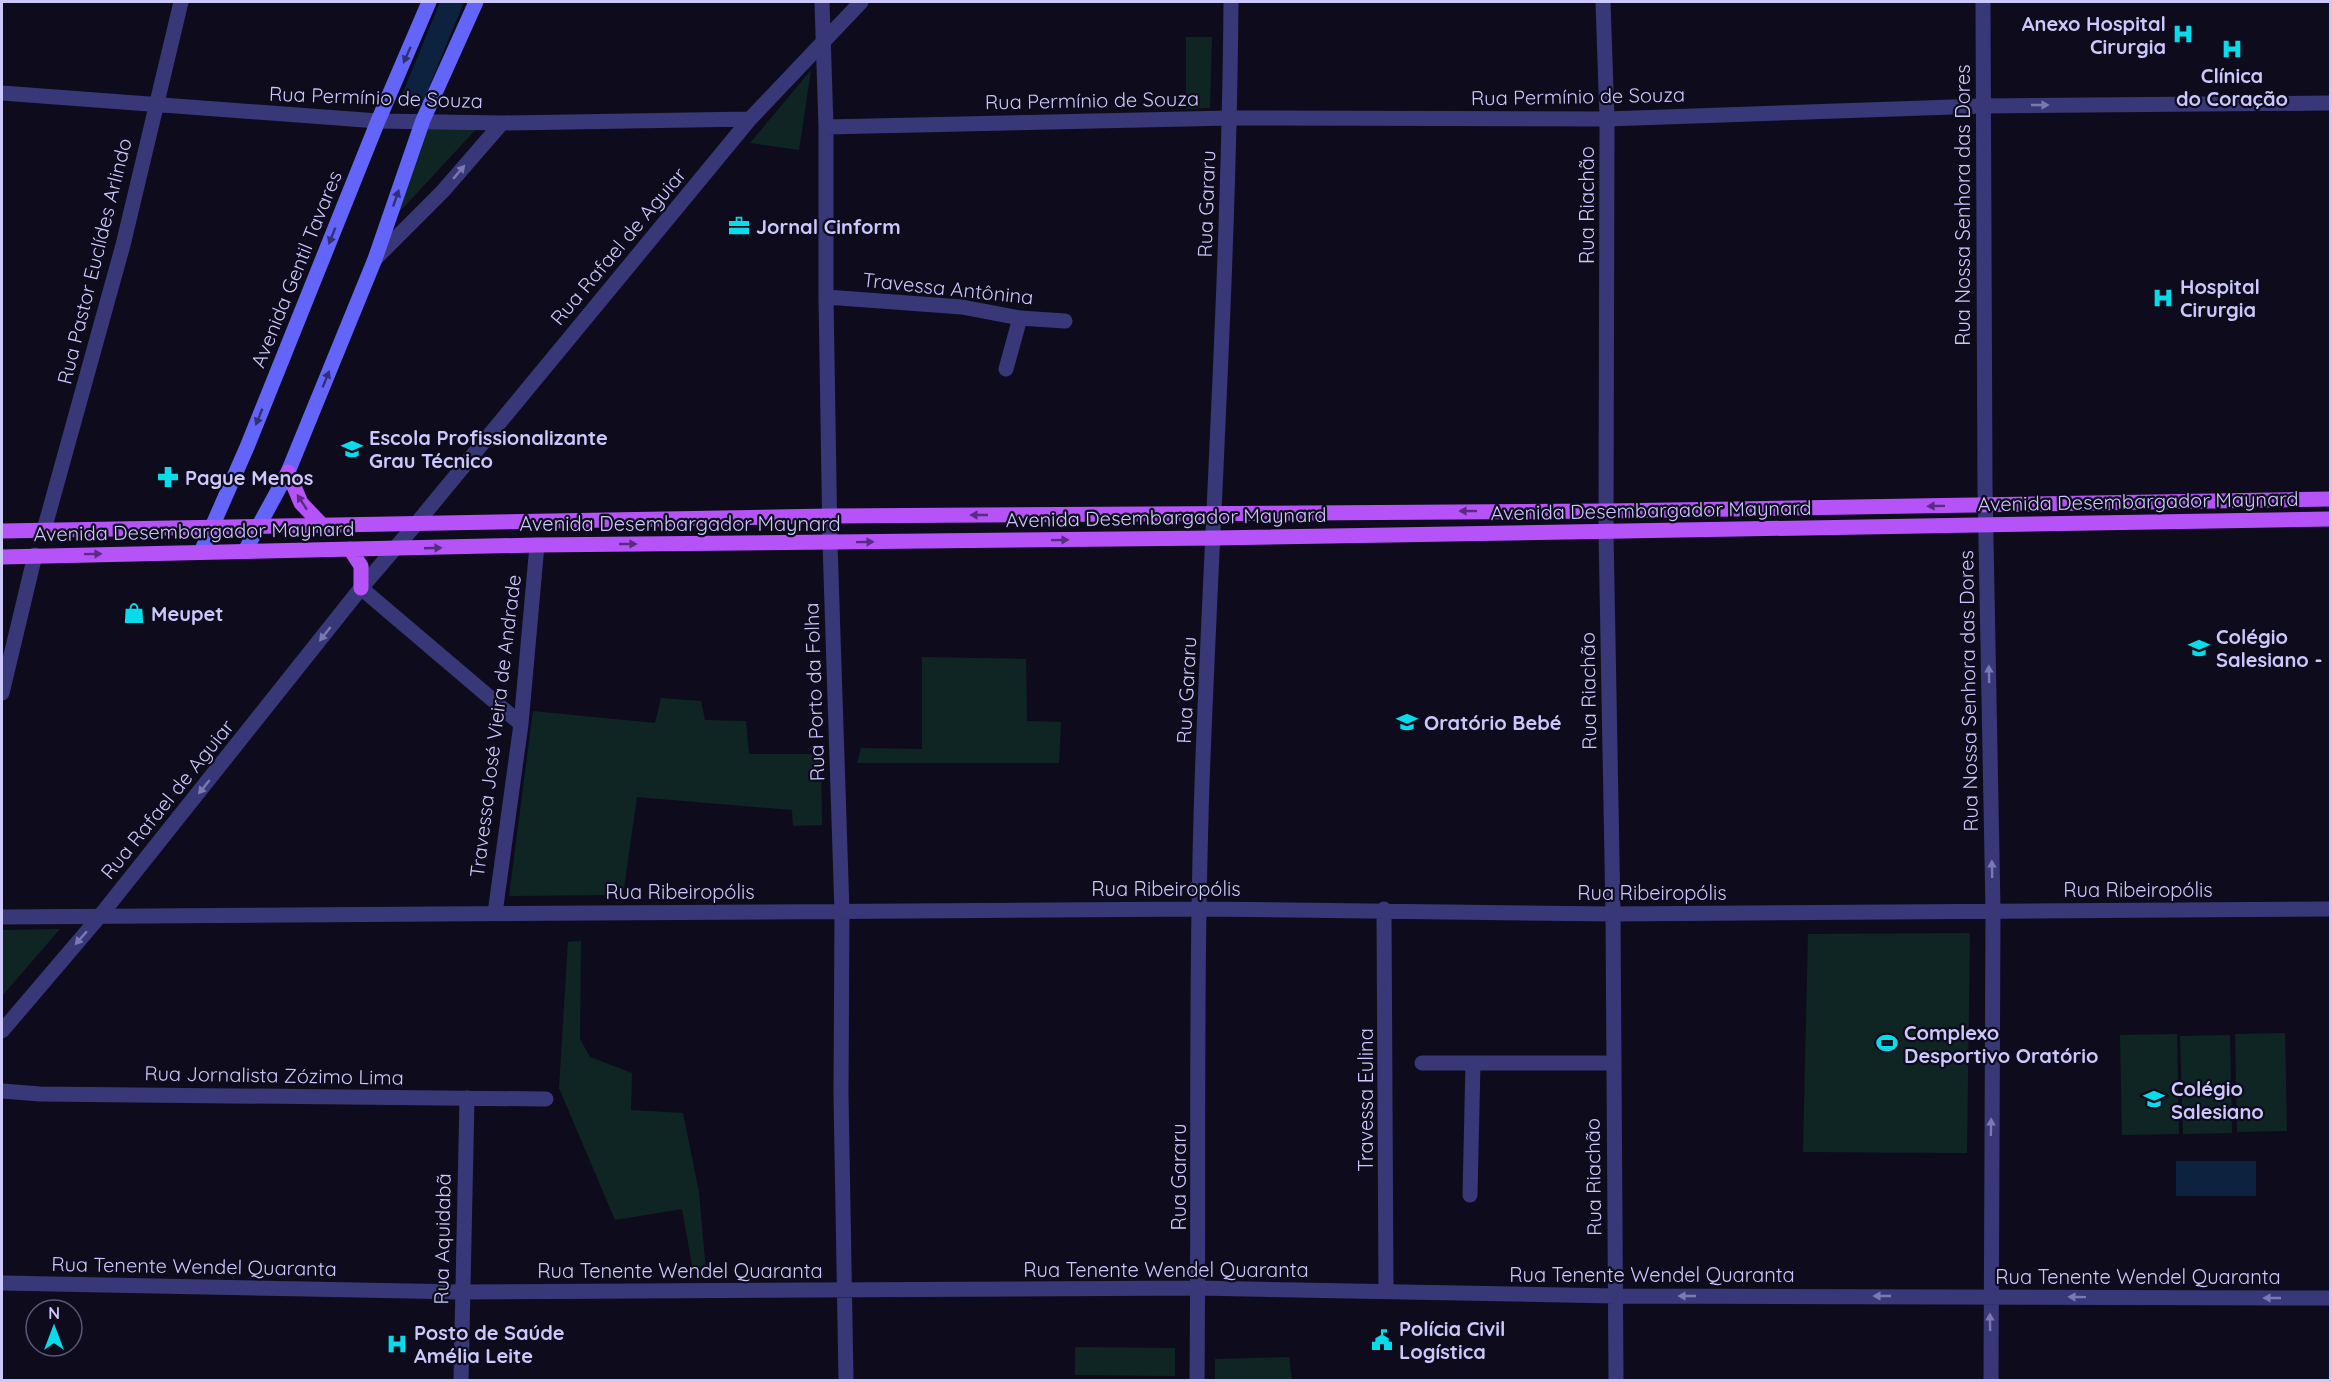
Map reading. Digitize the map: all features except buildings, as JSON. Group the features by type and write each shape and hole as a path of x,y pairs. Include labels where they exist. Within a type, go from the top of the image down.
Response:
{"main road":[{"name":"Avenida Gentil Tavares","path":"201,552 247,447 429,2"},
{"path":"246,549 288,472 375,259 420,120 476,2"},
{"path":"288,472 301,503 323,526"},
{"name":"Avenida Desembargador Maynard","path":"2,531 830,516 1608,511 2331,499"},
{"name":"Avenida Desembargador Maynard","path":"2,556 537,544 1215,538 2331,519"},
{"path":"350,549 362,566 361,588"}],"street":[{"name":"Rua Pastor Euclídes Arlindo","path":"44,530 123,245 154,106 181,2"},
{"name":"Rua Porto da Folha","path":"822,2 826,127 830,543 842,912 841,1094 846,1380"},
{"name":"Rua Rafael de Aguiar","path":"2,1031 100,916 361,588 750,119 861,2"},
{"name":"Rua Gararu","path":"1197,1380 1203,758 1215,538 1230,118 1231,2"},
{"name":"Rua Riachão","path":"1603,2 1607,119 1608,511 1606,532 1613,914 1612,1063 1616,1380"},
{"name":"Rua Nossa Senhora das Dores","path":"1983,2 1985,505 1993,910 1989,1296 1991,1380"},
{"name":"Rua Permínio de Souza","path":"2,93 154,106 381,120 502,123 750,119"},
{"name":"Rua Permínio de Souza","path":"826,127 1230,118 1607,119 1982,106 2331,103"},
{"path":"375,259 443,191 502,123"},
{"name":"Travessa Antônina","path":"826,297 962,307 1020,318 1065,321"},
{"path":"1006,369 1020,318"},
{"name":"Travessa José Vieira de Andrade","path":"495,913 521,724 537,544"},
{"path":"2,693 35,555"},
{"path":"361,588 521,724"},
{"name":"Rua Ribeiropólis","path":"2,917 1200,909 1384,909 1613,914 2331,909"},
{"name":"Travessa Eulina","path":"1384,909 1386,1292"},
{"path":"1422,1063 1612,1063"},
{"path":"1470,1195 1473,1063"},
{"name":"Rua Jornalista Zózimo Lima","path":"2,1091 40,1094 546,1099"},
{"name":"Rua Aquidabã","path":"461,1380 466,1098"},
{"name":"Rua Tenente Wendel Quaranta","path":"2,1283 461,1292 1198,1288 1616,1296 2331,1298"}],"green space":[{"path":"1186,37 1212,37 1210,108 1186,109"},
{"path":"811,70 799,150 750,143"},
{"path":"429,125 479,126 391,221"},
{"path":"922,657 1026,659 1027,721 1061,722 1059,763 857,763 861,748 922,749"},
{"path":"661,698 701,701 705,720 746,721 749,754 821,754 822,825 793,826 792,810 637,797 623,895 509,896 533,711 655,723"},
{"path":"60,929 2,996 2,930"},
{"name":"Complexo Desportivo Oratório","path":"1970,933 1967,1153 1803,1152 1808,934"},
{"path":"581,941 580,1039 590,1057 632,1073 631,1110 683,1113 699,1192 706,1271 693,1271 682,1209 615,1220 559,1088 568,942"},
{"path":"2285,1033 2287,1131 2237,1132 2235,1034"},
{"path":"2177,1034 2179,1134 2122,1135 2120,1035"},
{"path":"2230,1035 2232,1133 2183,1134 2180,1036"},
{"path":"1075,1347 1175,1348 1175,1376 1075,1375"},
{"path":"1289,1357 1292,1380 1215,1380 1215,1359"}],"water":[{"path":"2176,1161 2256,1161 2256,1196 2176,1196"}],"waterway":[{"path":"413,97 452,2"}],"place":[{"name":"Anexo Hospital Cirurgia","path":"2183,34"},
{"name":"Clínica do Coração","path":"2232,49"},
{"name":"Jornal Cinform","path":"739,226"},
{"name":"Hospital Cirurgia","path":"2163,298"},
{"name":"Escola Profissionalizante Grau Técnico","path":"352,449"},
{"name":"Pague Menos","path":"168,477"},
{"name":"Meupet","path":"134,613"},
{"name":"Colégio Salesiano -","path":"2199,648"},
{"name":"Oratório Bebé","path":"1407,722"},
{"name":"Complexo Desportivo Oratório","path":"1887,1043"},
{"name":"Colégio Salesiano","path":"2154,1099"},
{"name":"Polícia Civil Logística","path":"1382,1340"},
{"name":"Posto de Saúde Amélia Leite","path":"397,1344"}]}
